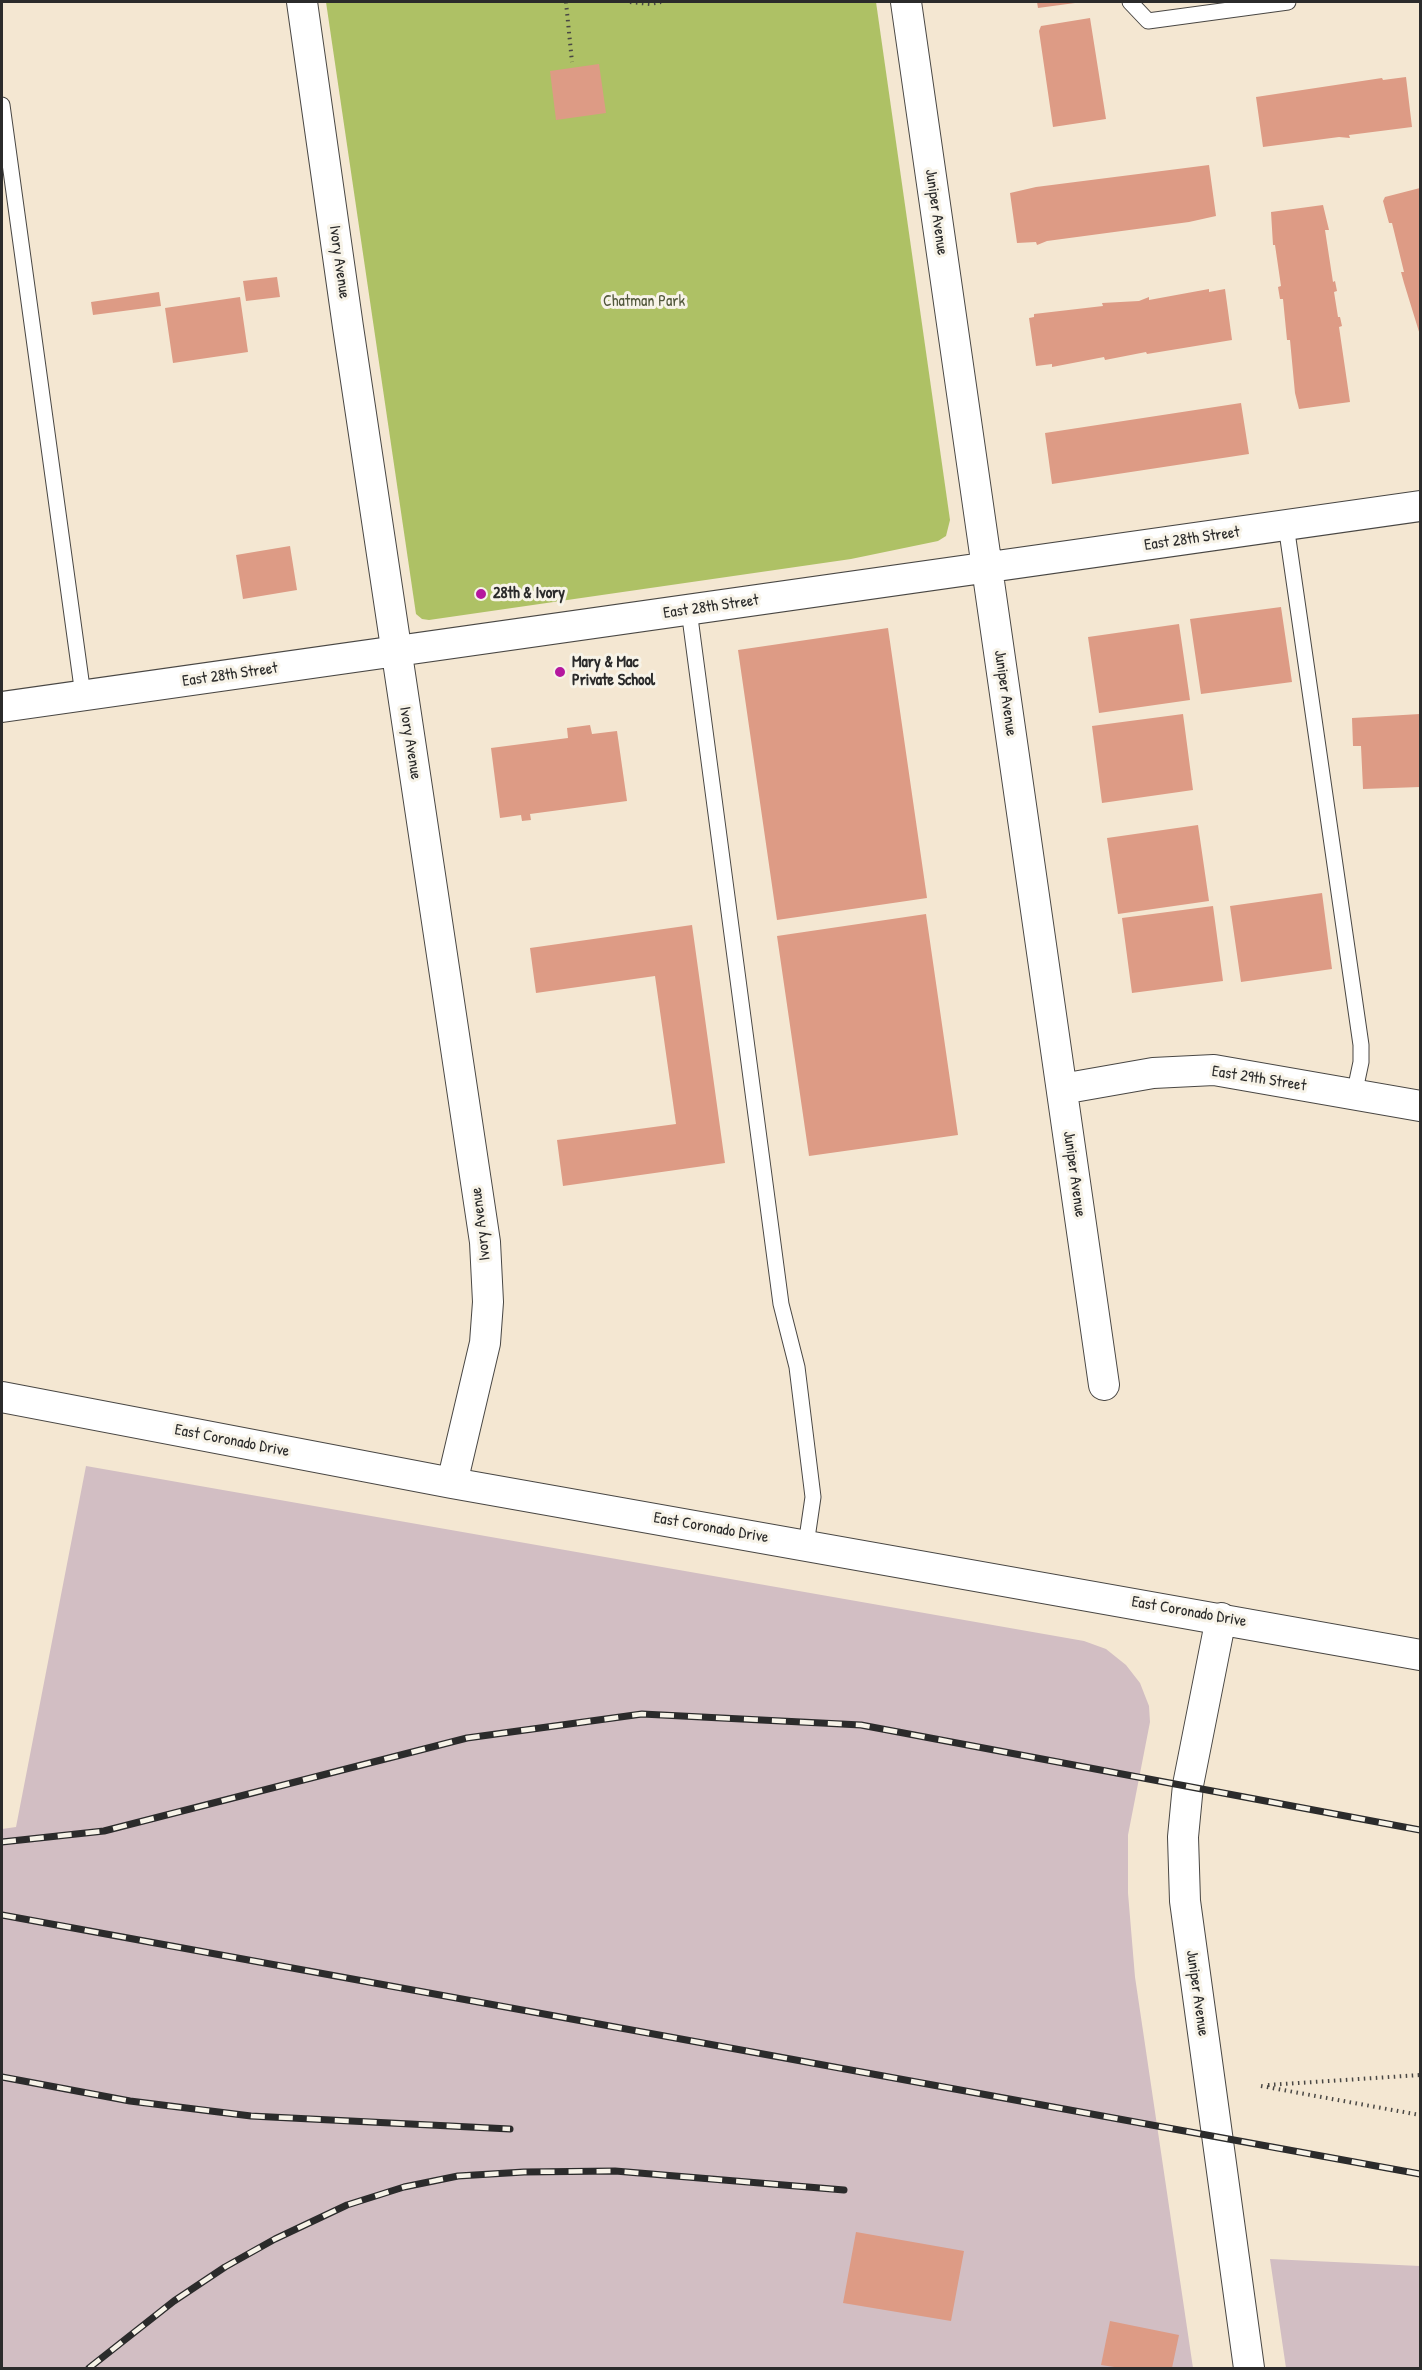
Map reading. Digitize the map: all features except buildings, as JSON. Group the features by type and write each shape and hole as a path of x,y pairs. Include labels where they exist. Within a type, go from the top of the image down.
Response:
{"street":[{"name":"Ivory Avenue","path":"302,2 485,1242 488,1302 485,1343 452,1482"},
{"name":"Juniper Avenue","path":"906,2 1104,1385"},
{"name":"East 28th Street","path":"2,707 1420,506"},
{"name":"East 29th Street","path":"1062,1089 1153,1072 1214,1070 1420,1107"},
{"name":"East Coronado Drive","path":"2,1397 452,1482 1420,1655"},
{"name":"Juniper Avenue","path":"1221,1618 1188,1785 1183,1836 1185,1900 1249,2368"}],"lane":[{"path":"1130,2 1148,21 1288,2"},
{"path":"2,105 83,695"},
{"path":"1286,525 1361,1044 1361,1062 1354,1095"},
{"path":"689,610 781,1304 797,1366 813,1497 806,1545"}],"path":[{"path":"566,2 572,63"},
{"path":"630,2 650,4 661,2"},
{"path":"1420,2075 1262,2086 1420,2115"}],"shaded area":[{"path":"86,1466 1084,1641 1106,1649 1126,1665 1140,1683 1149,1706 1150,1722 1128,1835 1128,1893 1135,1977 1193,2368 2,2368 2,1829 16,1827"},
{"path":"1270,2259 1420,2266 1420,2368 1286,2368"}],"green space":[{"name":"Chatman Park","path":"326,2 876,2 950,520 946,536 938,541 851,559 429,620 422,619 416,614"}],"railway":[{"path":"2,1842 104,1831 467,1738 642,1714 861,1725 1420,1830"},
{"path":"2,1915 1420,2174"},
{"path":"2,2077 130,2101 251,2116 510,2129"},
{"path":"89,2368 174,2301 225,2267 275,2239 347,2205 404,2187 458,2176 524,2172 615,2171 844,2190"}],"place":[{"name":"28th & Ivory","path":"481,594"},
{"name":"Mary & Mac Private School","path":"560,672"}]}
